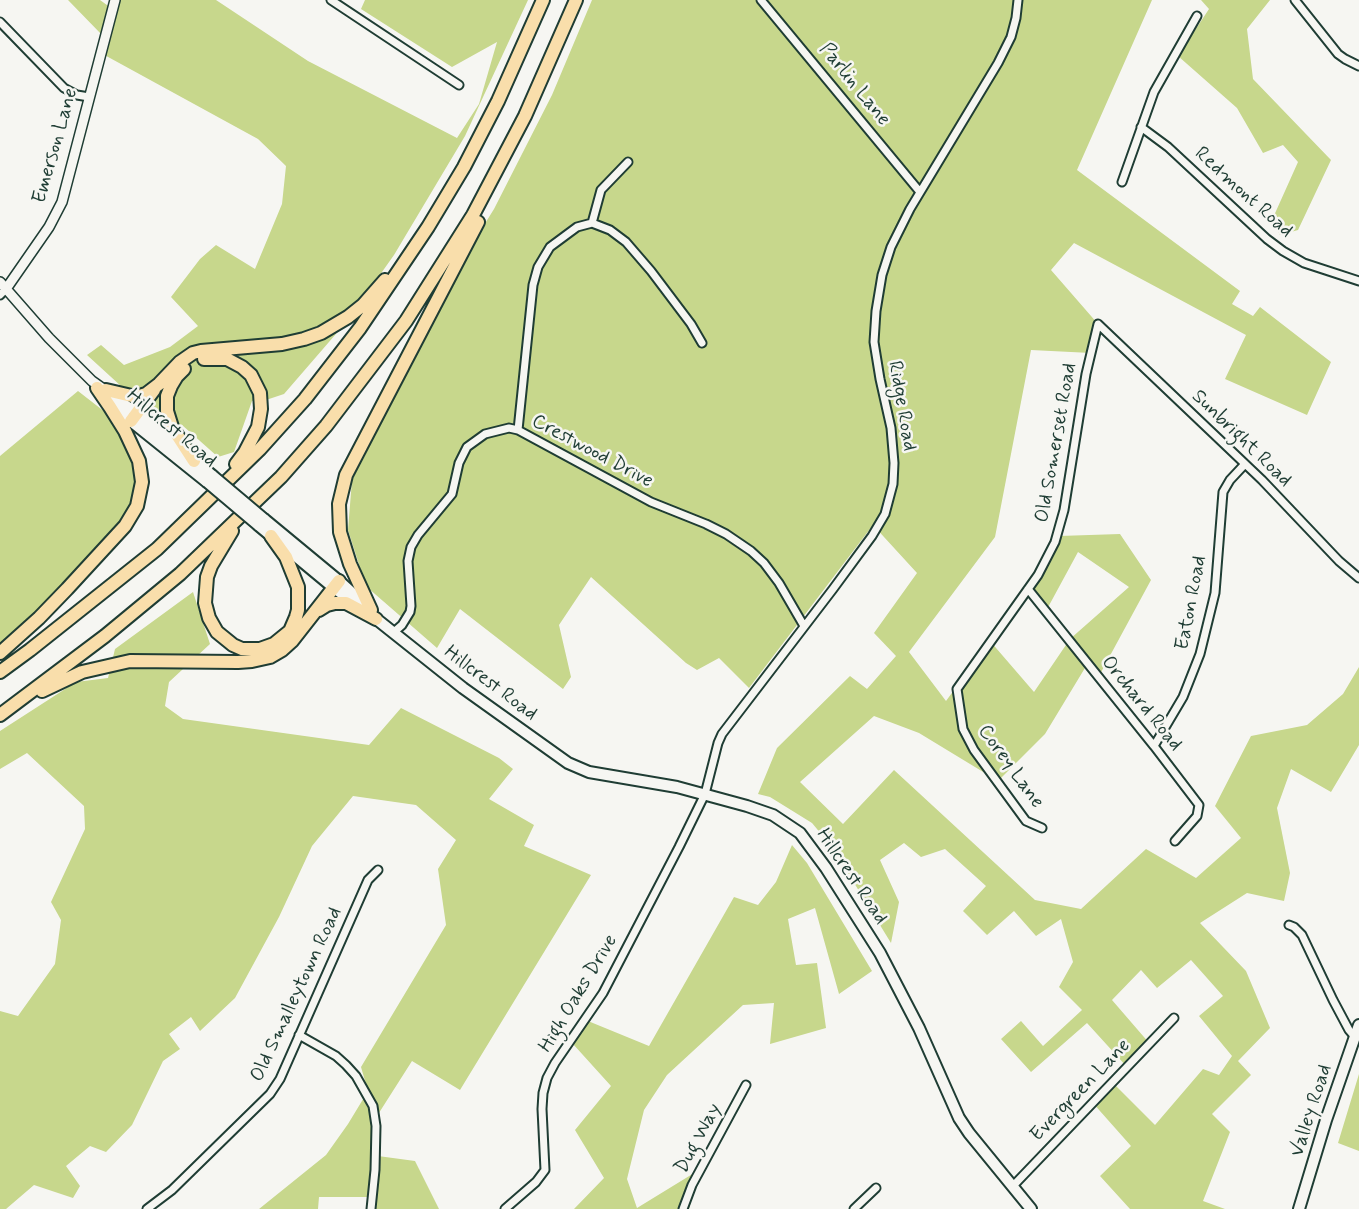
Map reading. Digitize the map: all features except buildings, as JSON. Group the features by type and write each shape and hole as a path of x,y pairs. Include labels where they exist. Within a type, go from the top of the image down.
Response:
{"highway":[{"path":"0,672 142,561 209,500 305,400 360,328 438,210 481,136 523,48 543,0"},
{"path":"3,713 105,636 173,580 281,477 326,426 406,321 456,244 487,191 525,116 576,0"},
{"path":"374,615 350,564 340,532 339,504 346,475 513,155 530,119 557,46"},
{"path":"134,417 159,384 180,362 201,351 282,344 321,333 363,305 408,257"},
{"path":"194,461 172,427 167,411 167,396 177,376 195,361 205,358 226,359 242,367 251,375 260,394 261,409 258,427 245,452 209,500"},
{"path":"98,387 136,397 146,394 159,384"},
{"path":"0,653 68,590 125,526 137,506 142,482 139,461 125,431 98,387"},
{"path":"241,517 211,566 205,603 209,618 217,632 233,645 242,648 260,649 281,640 294,624 298,610 298,587 292,569 272,536"},
{"path":"3,713 67,678 101,666 130,661 238,662 270,657 292,641 337,584"},
{"path":"316,612 327,605 346,603 374,615"}],"main road":[{"name":"Hillcrest Road","path":"134,417 194,461 210,479"},
{"name":"Hillcrest Road","path":"134,417 463,688 568,763 589,772 641,780 705,794 773,815 794,828 807,841 826,868 880,953 919,1028 968,1134 1031,1209"},
{"name":"Hillcrest Road","path":"261,522 272,536 337,584"},
{"name":"Valley Road","path":"1299,1209 1326,1120 1359,1025"}],"street":[{"name":"Emerson Lane","path":"2,289 49,227 62,202 115,0"},
{"path":"331,0 459,85"},
{"name":"Parlin Lane","path":"762,0 920,192"},
{"name":"Ridge Road","path":"705,794 722,734 872,536 889,504 893,484 894,448 875,352 876,311 882,275 891,247 920,192 998,63 1011,37 1018,0"},
{"path":"1296,0 1338,54 1359,66"},
{"path":"1122,182 1154,92 1196,16"},
{"path":"0,22 64,88 77,95 89,97"},
{"name":"Redmont Road","path":"1141,127 1168,147 1267,239 1283,251 1304,263 1359,281"},
{"path":"592,223 601,190 628,162"},
{"path":"518,430 533,285 538,267 550,246 577,227 592,223 616,233 633,250 691,324 702,343"},
{"name":"Hillcrest Road","path":"2,289 98,387 134,417"},
{"name":"Sunbright Road","path":"1098,324 1245,464 1359,578"},
{"name":"Old Somerset Road","path":"957,689 1048,558 1060,528 1086,374 1098,324"},
{"name":"Crestwood Drive","path":"394,632 402,625 410,612 408,561 411,547 418,535 452,494 459,463 467,447 486,434 509,428 518,430 651,502 706,524 732,538 751,551 772,573 804,626"},
{"name":"Eaton Road","path":"1154,746 1182,696 1200,654 1214,593 1223,492 1230,480 1245,464"},
{"name":"Orchard Road","path":"1028,589 1199,805 1197,816 1175,841"},
{"name":"Corey Lane","path":"957,689 963,729 974,750 1026,821 1042,828"},
{"name":"High Oaks Drive","path":"505,1209 536,1182 545,1170 542,1109 543,1093 547,1078 555,1063 603,993 705,794"},
{"name":"Old Smalleytown Road","path":"147,1209 172,1190 270,1094 280,1079 368,880 378,870"},
{"path":"1289,925 1294,927 1302,936 1333,1000 1349,1030 1355,1037"},
{"name":"Evergreen Lane","path":"1012,1187 1174,1018"},
{"path":"299,1035 336,1056 346,1065 356,1076 373,1106 376,1126 375,1170 371,1209"},
{"name":"Dug Way","path":"683,1209 692,1185 746,1085"},
{"path":"854,1209 876,1188"}],"green space":[{"path":"68,0 100,0 111,8 113,0 216,0 308,61 457,138 479,104 497,42 452,67 361,9 365,0 528,0 465,136 394,255 348,320 284,394 269,399 252,401 234,452 218,457 182,425 175,425 160,412 134,398 87,355 101,345 124,365 170,347 198,326 171,297 200,259 216,245 255,269 282,204 286,166 258,139 99,52 102,35"},
{"path":"592,0 1152,0 1077,170 1240,291 1232,304 1253,316 1260,307 1331,362 1307,415 1225,379 1246,335 1074,243 1051,270 1098,324 1091,353 1031,350 995,537 909,652 946,701 990,641 1034,692 1070,639 1129,587 1078,552 1046,611 1031,589 1059,536 1120,534 1151,580 1099,676 1088,663 1045,734 998,781 919,733 874,716 800,782 843,824 894,770 1035,900 1081,909 1146,849 1196,878 1241,838 1215,806 1251,736 1307,725 1343,694 1359,667 1359,745 1331,792 1291,769 1277,808 1290,873 1284,901 1247,893 1200,923 1246,971 1270,1028 1238,1061 1251,1075 1212,1114 1230,1132 1203,1201 1225,1209 1130,1209 1100,1176 1131,1146 1092,1102 1112,1082 1155,1125 1203,1069 1219,1075 1232,1056 1199,1016 1223,996 1191,960 1157,988 1141,970 1112,1000 1150,1044 1127,1067 1087,1023 1031,1072 1001,1039 1021,1021 1043,1046 1082,1010 1059,987 1073,962 1061,919 1036,936 1014,911 987,935 963,911 986,886 945,849 921,857 904,843 880,860 899,902 891,943 832,847 812,823 770,797 758,794 777,748 850,676 867,689 896,656 874,633 917,573 873,525 749,688 719,658 697,670 686,663 591,577 559,625 571,677 563,689 460,609 437,648 360,581 363,577 348,530 352,480 476,238 494,209 552,95"},
{"path":"1201,0 1270,0 1247,29 1253,79 1331,160 1298,230 1280,235 1272,220 1298,162 1283,145 1263,153 1237,108 1178,56 1209,9"},
{"path":"78,391 123,426 140,478 130,517 25,629 0,647 0,456"},
{"path":"193,592 210,644 169,682 165,706 183,719 369,745 401,708 499,758 513,769 489,799 534,825 524,846 591,875 460,1090 412,1061 377,1116 378,1156 415,1161 439,1209 374,1209 374,1197 319,1197 318,1209 259,1209 326,1155 348,1124 368,1091 361,1067 446,925 438,869 456,840 416,805 353,796 312,846 279,917 235,998 200,1031 191,1017 169,1034 180,1049 163,1061 132,1125 106,1152 90,1146 66,1166 80,1186 73,1198 34,1185 6,1209 0,1209 0,1011 18,1016 55,964 61,920 51,902 85,829 84,806 27,753 0,769 0,731 76,682 108,678 115,649"},
{"path":"792,845 807,863 872,971 839,994 815,908 788,919 796,965 817,963 826,1028 770,1044 774,1003 743,1005 667,1075 644,1110 627,1179 637,1208 699,1170 689,1209 574,1209 604,1178 575,1130 611,1086 573,1044 588,1021 649,1046 734,897 758,905 776,882"},
{"path":"1359,1074 1359,1151 1338,1143"}]}
